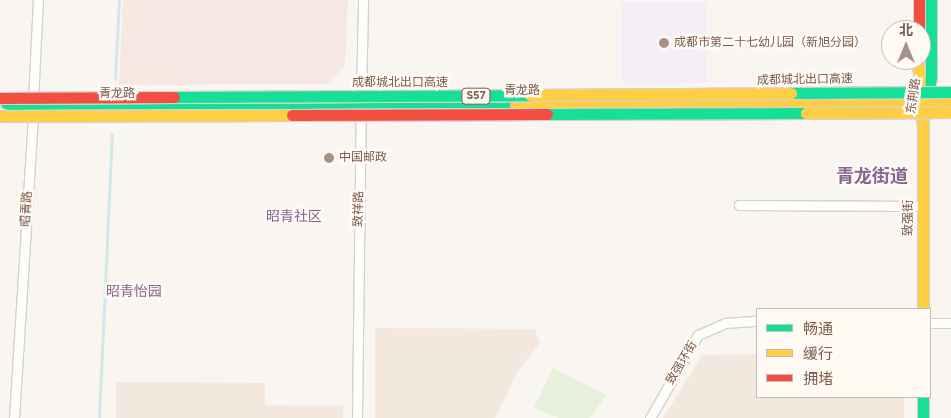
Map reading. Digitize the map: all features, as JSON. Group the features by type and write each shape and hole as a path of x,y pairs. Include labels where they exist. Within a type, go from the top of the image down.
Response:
{"main road":[{"path":"919,0 919,20"},
{"name":"东荆路","path":"924,102 931,77 931,0"},
{"name":"东荆路","path":"919,70 924,102 923,128"},
{"name":"成都城北出口高速","path":"0,98 951,92"},
{"name":"青龙路","path":"0,102 33,108 951,102"},
{"name":"S57","path":"0,116 951,112"},
{"name":"致强街","path":"923,128 924,308"},
{"path":"923,398 923,418"}],"street":[{"name":"昭青路","path":"14,418 38,0"},
{"name":"致祥路","path":"357,418 363,0"},
{"path":"740,205 922,206"},
{"name":"致强环街","path":"650,418 698,336 725,323 756,321"},
{"path":"931,323 951,323"}],"shaded area":[{"path":"123,0 348,0 345,66 327,84 119,85"},
{"name":"成都市第二十七幼儿园（新旭分园）","path":"621,2 707,2 707,83 621,83"},
{"path":"375,328 535,329 540,343 517,372 495,418 375,418"},
{"path":"756,354 756,398 904,398 904,418 663,418 702,355"},
{"path":"116,382 265,383 265,405 343,406 343,418 116,418"}],"green space":[{"path":"553,368 607,395 589,418 559,418 534,408"}],"waterway":[{"path":"115,79 119,0"},
{"path":"99,418 112,135"}],"traffic: fast":[{"path":"927,100 931,77 931,0"},
{"path":"791,93 951,92"},
{"path":"174,97 530,95"},
{"path":"6,103 33,108 515,105"},
{"path":"547,114 806,113"},
{"path":"923,398 923,418"}],"traffic: slow":[{"path":"919,70 923,127 923,308"},
{"path":"530,95 791,93"},
{"path":"515,105 951,102"},
{"path":"806,113 951,112"},
{"path":"0,116 292,115"}],"traffic: jam":[{"path":"919,0 919,20"},
{"path":"0,98 174,97"},
{"path":"292,115 547,114"}],"place":[{"name":"成都市第二十七幼儿园（新旭分园）","path":"664,43"},
{"name":"中国邮政","path":"329,158"}],"district":[{"name":"青龙街道","path":"872,176"},
{"name":"昭青社区","path":"294,217"},
{"name":"昭青怡园","path":"134,292"}]}
